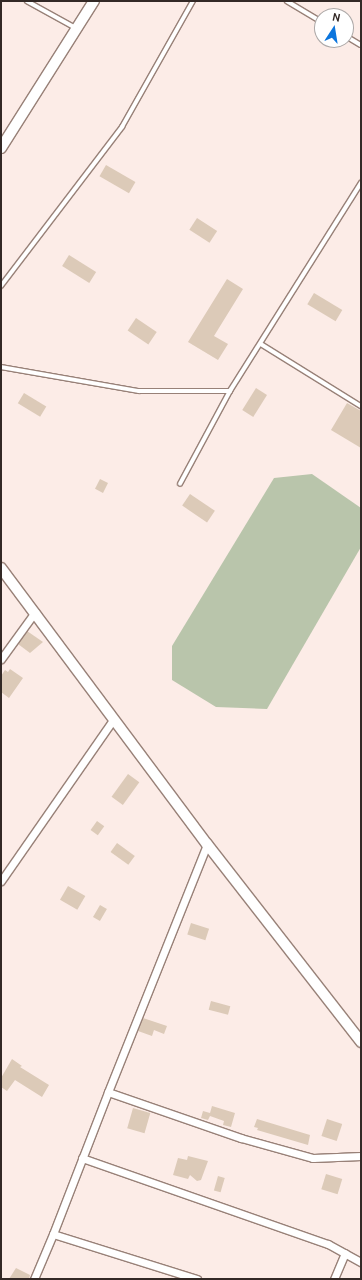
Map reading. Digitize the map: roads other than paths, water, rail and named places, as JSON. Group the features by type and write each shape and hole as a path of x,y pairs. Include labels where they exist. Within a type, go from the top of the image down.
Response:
{"street":[{"path":"1,148 94,1"},
{"path":"1,568 207,844 361,1042"},
{"path":"1,660 35,612"},
{"path":"1,882 113,720"},
{"path":"34,1279 207,844"},
{"path":"108,1092 241,1138 312,1158 361,1156"},
{"path":"82,1158 328,1244 361,1262"},
{"path":"53,1234 197,1279"},
{"path":"334,1279 345,1253"}],"lane":[{"path":"27,1 77,28"},
{"path":"1,286 122,126 193,1"},
{"path":"287,1 314,17"},
{"path":"180,484 230,391 361,183"},
{"path":"261,344 361,406"},
{"path":"1,367 139,391 230,391"}]}
